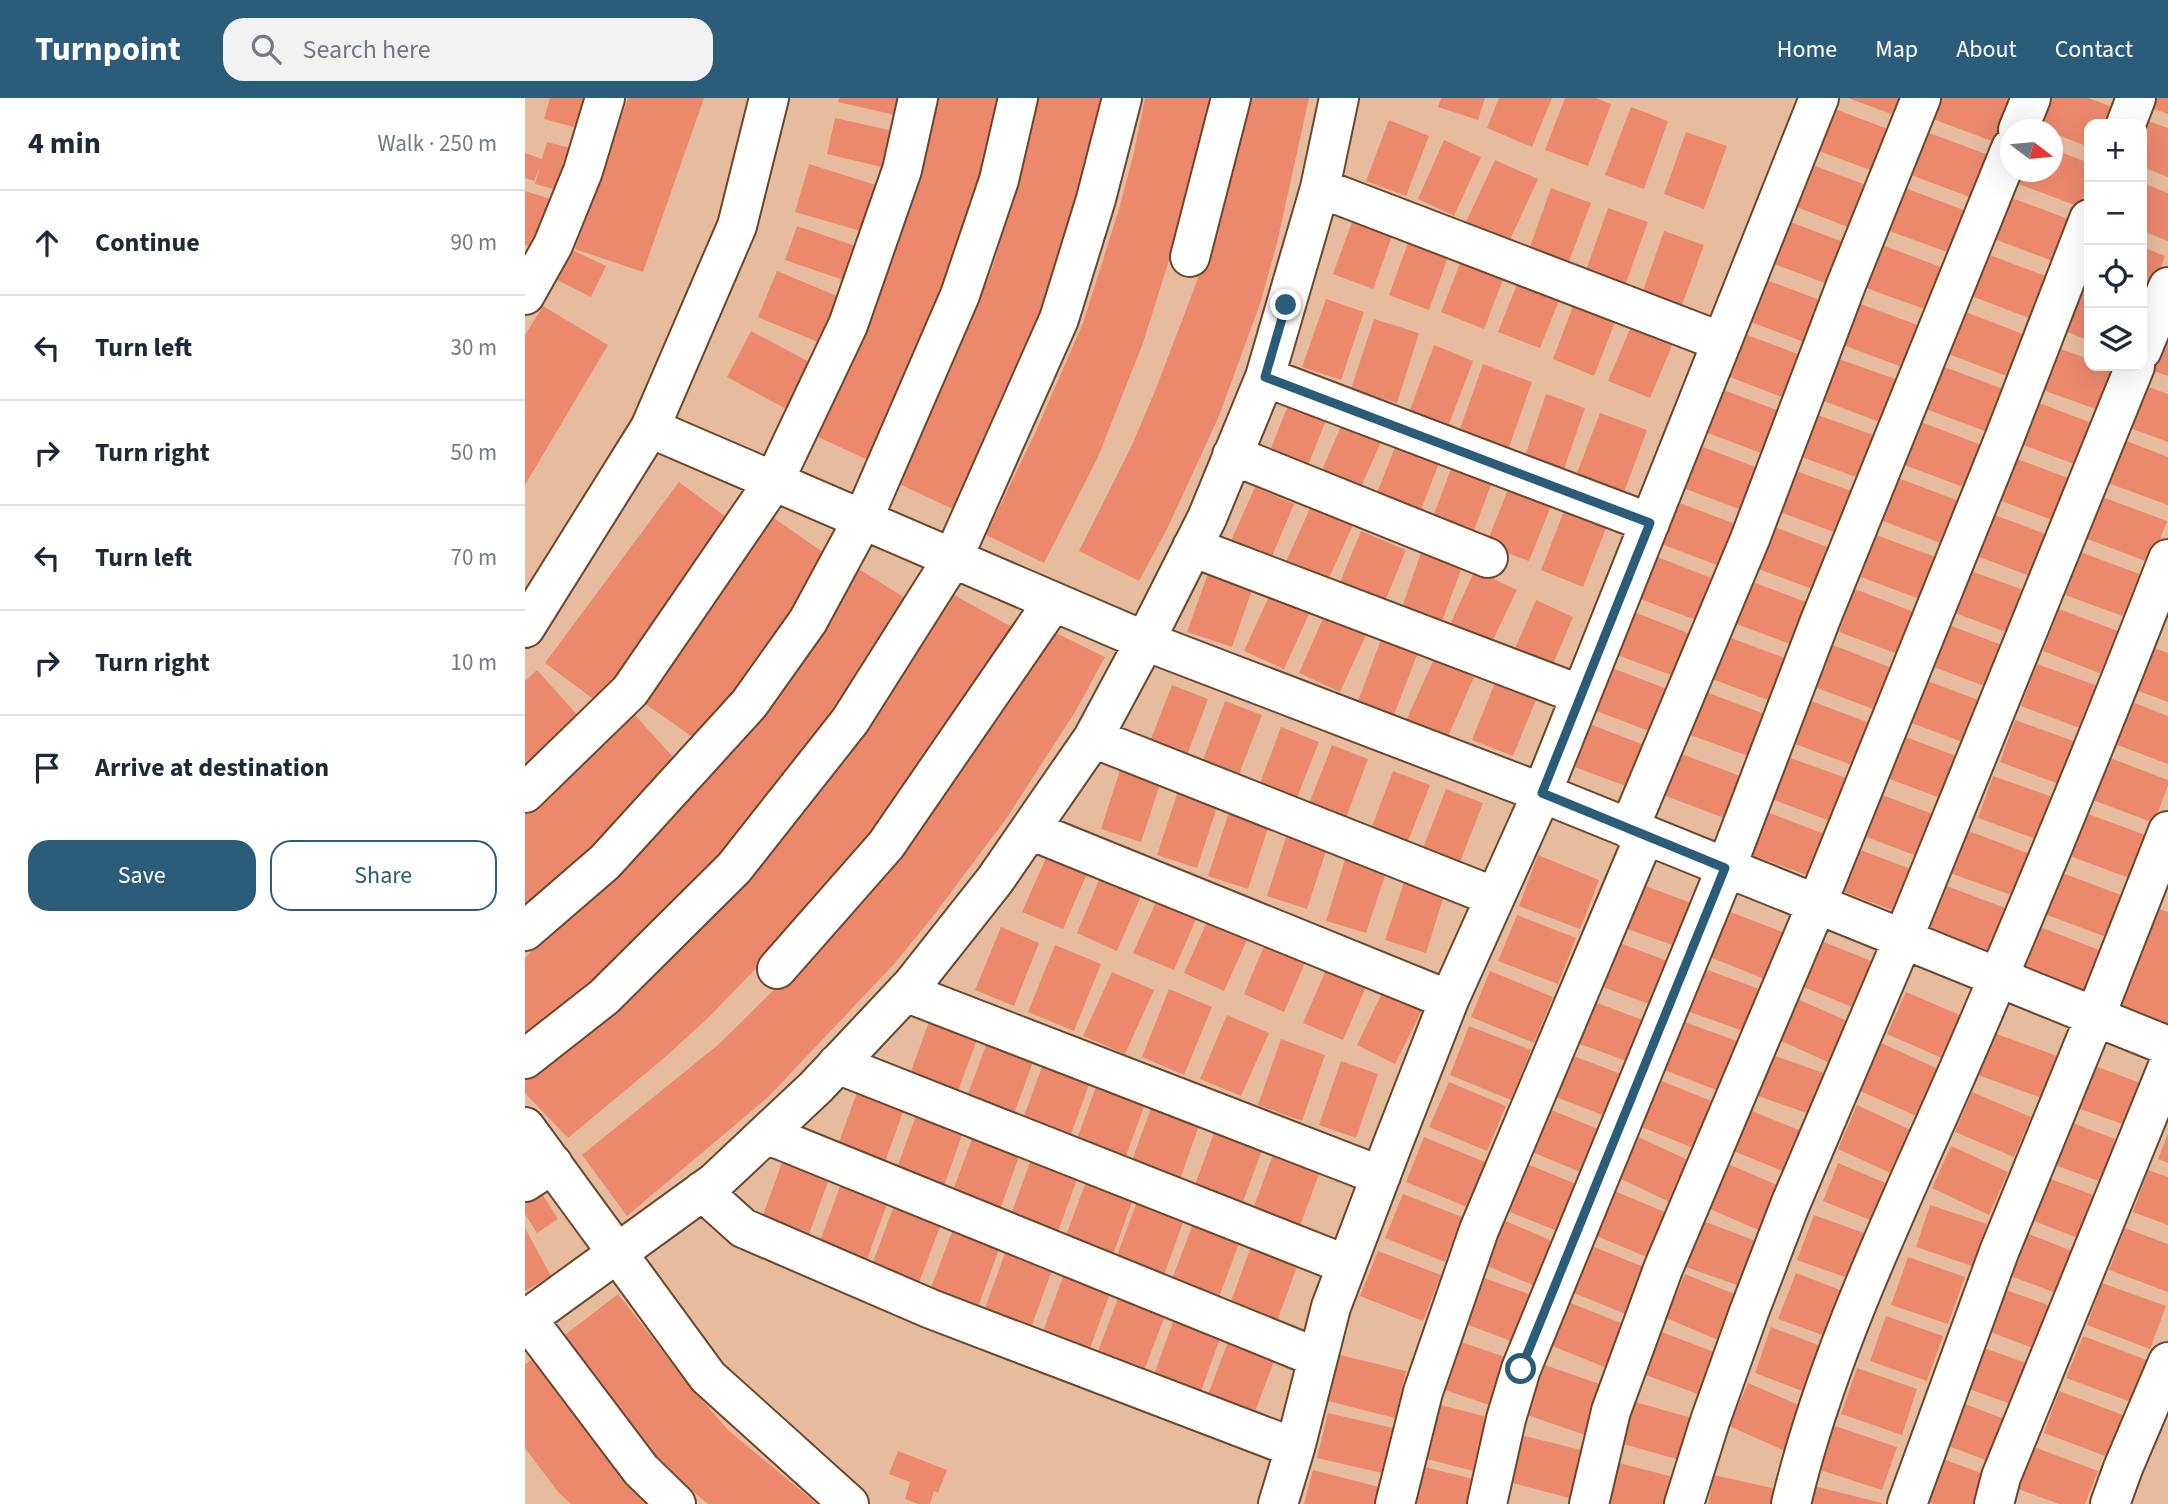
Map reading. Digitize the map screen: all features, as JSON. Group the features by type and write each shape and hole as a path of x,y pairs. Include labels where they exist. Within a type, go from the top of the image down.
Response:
{"street":[{"path":"525,295 553,245 583,171 605,98"},
{"path":"525,628 650,428 737,226 769,98"},
{"path":"525,793 630,691 774,481 848,325 902,170 918,98"},
{"path":"525,932 605,862 749,704 808,621 863,519 960,295 999,180 1018,98"},
{"path":"525,1059 604,997 734,868 850,721 953,558 1059,319 1096,199 1122,98"},
{"path":"1190,257 1231,98"},
{"path":"676,1504 641,1470 526,1319 715,1182 837,1065 905,992 995,880 1093,738 1207,518 1265,377 1319,188 1339,98"},
{"path":"1278,1504 1331,1307 1381,1176 1449,1000 1542,793 1819,98"},
{"path":"1395,1504 1423,1392 1479,1230 1637,832 1846,285 1921,98"},
{"path":"2022,119 2031,98"},
{"path":"2128,119 2136,98"},
{"path":"1487,1504 1506,1419 1521,1369 1725,868 2000,175"},
{"path":"1319,188 1722,342"},
{"path":"1589,1504 1611,1411 1663,1269 1816,906 2004,439 2084,232"},
{"path":"2147,338 2168,287"},
{"path":"1684,1504 1710,1421 1790,1205 1903,939 2133,371"},
{"path":"1265,377 1650,523"},
{"path":"650,428 1145,641 1542,793 2168,1046"},
{"path":"1233,455 1488,558"},
{"path":"1192,547 1581,695"},
{"path":"1791,1504 1803,1455 1843,1341 1998,978 2168,559"},
{"path":"777,969 886,845 1052,602"},
{"path":"1093,738 1495,897"},
{"path":"1030,830 1449,1000"},
{"path":"1907,1504 1999,1252 2168,831"},
{"path":"905,992 1381,1176"},
{"path":"837,1065 1347,1265"},
{"path":"1994,1504 2001,1477 2168,1066"},
{"path":"525,1127 539,1173 618,1252 708,1377 849,1504"},
{"path":"765,1134 1318,1358"},
{"path":"702,1191 743,1228 931,1309 1295,1448"},
{"path":"2110,1504 2168,1362"}],"building":[{"path":"550,98 586,98 578,128 544,119"},
{"path":"628,98 704,98 643,272 575,249"},
{"path":"839,98 908,98 904,117 838,102"},
{"path":"930,98 999,98 967,233 868,460 805,431 906,217"},
{"path":"1038,98 1112,98 1097,170 988,457 957,511 897,483 924,430 992,269 1026,156"},
{"path":"1145,98 1210,98 1180,225 1143,343 1098,457 1044,563 986,535 1036,431 1083,323 1119,209"},
{"path":"1240,98 1309,98 1277,243 1261,301 1219,416 1168,527 1139,581 1079,551 1132,445 1197,281"},
{"path":"1441,98 1485,98 1478,120 1438,107"},
{"path":"1499,98 1552,98 1532,147 1487,128"},
{"path":"1565,98 1596,98 1611,104 1588,166 1545,150"},
{"path":"1848,98 1910,98 1902,118"},
{"path":"1940,98 2012,100 2005,119 2000,119 1997,143 1933,119"},
{"path":"2048,98 2088,98 2118,109 2114,119 2084,119 2084,145 2063,137 2063,119 2041,119"},
{"path":"2154,98 2168,98 2168,114 2151,108"},
{"path":"1631,107 1668,121 1644,189 1605,175"},
{"path":"1832,108 1896,132 1881,174 1816,150"},
{"path":"835,118 898,132 890,169 827,154"},
{"path":"1389,120 1429,136 1406,196 1366,181"},
{"path":"2147,121 2168,128 2168,177 2147,169"},
{"path":"1686,132 1727,146 1704,209 1664,194"},
{"path":"1927,132 1991,156 1975,199 1911,175"},
{"path":"1444,140 1481,157 1454,216 1418,199"},
{"path":"547,142 579,150 568,193 535,184 540,166 534,181 525,178 525,153 542,159"},
{"path":"2063,153 2084,161 2084,196 2080,207 2016,183 2063,182"},
{"path":"1495,160 1538,179 1509,242 1466,222"},
{"path":"809,164 882,187 868,233 795,212"},
{"path":"1810,164 1874,188 1858,231 1794,206"},
{"path":"2147,185 2168,193 2168,241 2147,233"},
{"path":"1551,188 1591,203 1565,272 1526,258"},
{"path":"1905,188 1969,212 1953,254 1889,231"},
{"path":"525,191 557,201 541,250 525,245"},
{"path":"2009,197 2074,221 2058,263 1994,239"},
{"path":"1608,208 1648,222 1624,288 1585,273"},
{"path":"1356,211 1396,225 1373,289 1333,274"},
{"path":"1788,221 1851,245 1836,287 1771,263"},
{"path":"797,226 867,250 855,284 785,260"},
{"path":"1413,229 1453,243 1429,310 1389,295"},
{"path":"1664,231 1704,245 1682,305 1643,291"},
{"path":"1882,245 1946,269 1930,311 1866,288"},
{"path":"570,249 606,266 591,297 555,279"},
{"path":"2147,249 2165,256 2150,298 2147,297"},
{"path":"1987,254 2051,278 2035,320 1971,296"},
{"path":"1463,256 1506,272 1484,329 1441,312"},
{"path":"777,271 844,299 825,345 758,317"},
{"path":"1764,279 1828,303 1812,345 1748,321"},
{"path":"1518,282 1560,298 1540,348 1498,332"},
{"path":"2079,288 2084,290 2084,339 2063,330"},
{"path":"1326,299 1364,312 1341,380 1302,367"},
{"path":"1575,301 1617,317 1594,376 1553,359"},
{"path":"1858,303 1923,327 1907,369 1843,345"},
{"path":"543,306 608,345 525,485 525,335"},
{"path":"1963,311 2028,336 2012,378 1948,354"},
{"path":"1374,319 1419,333 1397,403 1351,389"},
{"path":"1634,319 1676,336 1650,398 1608,381"},
{"path":"751,331 815,365 790,411 727,377"},
{"path":"1742,333 1806,357 1790,400 1727,376"},
{"path":"2168,333 2168,376 2154,371"},
{"path":"1434,345 1473,361 1449,424 1410,410"},
{"path":"2055,347 2084,357 2084,371 2119,371 2104,412 2040,389"},
{"path":"1836,358 1901,381 1885,424 1821,400"},
{"path":"1483,364 1532,382 1509,447 1460,429"},
{"path":"1942,366 2006,390 1990,433 1926,409"},
{"path":"2146,386 2168,394 2168,442 2130,428"},
{"path":"1721,389 1785,413 1769,456 1705,432"},
{"path":"1546,394 1585,408 1564,469 1525,456"},
{"path":"1292,395 1330,410 1306,470 1268,456"},
{"path":"2034,401 2097,425 2082,467 2018,443"},
{"path":"1600,413 1647,430 1623,495 1575,478"},
{"path":"1815,414 1879,437 1864,480 1799,456"},
{"path":"1345,417 1384,435 1361,487 1322,470"},
{"path":"1921,422 1984,446 1969,489 1904,465"},
{"path":"2124,440 2168,457 2168,505 2108,483"},
{"path":"1397,442 1441,458 1419,515 1375,498"},
{"path":"1698,445 1763,470 1747,512 1683,488"},
{"path":"2012,457 2076,481 2060,523 1996,499"},
{"path":"1454,461 1494,477 1471,538 1431,522"},
{"path":"1793,470 1857,493 1842,535 1777,511"},
{"path":"1898,478 1962,502 1946,545 1883,521"},
{"path":"1512,479 1555,496 1529,561 1486,545"},
{"path":"679,482 738,526 604,707 545,663"},
{"path":"1255,487 1294,504 1270,561 1230,543"},
{"path":"2102,497 2167,521 2151,563 2087,539"},
{"path":"1568,501 1610,518 1583,587 1541,570"},
{"path":"1677,502 1741,526 1725,568 1661,544"},
{"path":"1311,506 1353,525 1323,591 1281,573"},
{"path":"1989,513 2054,537 2038,579 1974,555"},
{"path":"768,514 834,560 705,746 640,700"},
{"path":"1772,526 1835,550 1820,592 1756,568"},
{"path":"1361,531 1406,550 1381,611 1336,592"},
{"path":"1876,535 1941,559 1925,601 1861,577"},
{"path":"2080,552 2145,576 2128,618 2065,595"},
{"path":"1421,553 1462,567 1440,627 1400,613"},
{"path":"1655,556 1719,581 1704,623 1640,599"},
{"path":"854,566 913,603 879,656 693,897 525,1041 525,958 601,884"},
{"path":"1210,568 1254,584 1232,647 1187,632"},
{"path":"1475,570 1517,590 1488,650 1447,631"},
{"path":"1968,570 2032,593 2017,636 1952,612"},
{"path":"1750,581 1814,605 1798,647 1734,623"},
{"path":"943,589 1012,627 982,680 915,784 796,927 709,1017 568,1138 525,1093 525,1081 607,1006"},
{"path":"1855,589 1919,614 1903,656 1839,632"},
{"path":"1270,594 1310,612 1284,669 1244,651"},
{"path":"1536,600 1573,617 1549,674 1511,658"},
{"path":"2059,609 2123,633 2107,676 2043,651"},
{"path":"1634,612 1698,637 1682,679 1617,655"},
{"path":"1325,614 1367,633 1340,692 1299,673"},
{"path":"1946,624 2010,648 1995,690 1931,666"},
{"path":"1046,628 1105,657 1075,712 1008,816 895,963 768,1097 627,1216 582,1155 719,1044 803,961"},
{"path":"1382,637 1419,650 1393,717 1357,704"},
{"path":"1728,637 1793,661 1776,703 1712,679"},
{"path":"1833,645 1897,670 1881,712 1817,688"},
{"path":"2149,646 2168,653 2168,702 2133,689"},
{"path":"1434,659 1474,677 1446,741 1405,723"},
{"path":"2037,664 2101,687 2085,730 2021,706"},
{"path":"1612,668 1675,692 1660,735 1596,711"},
{"path":"537,670 589,728 525,787 525,681"},
{"path":"1496,680 1537,697 1513,756 1472,740"},
{"path":"1925,680 1989,704 1973,746 1909,722"},
{"path":"1172,685 1208,699 1186,758 1149,744"},
{"path":"1706,692 1770,716 1754,758 1690,735"},
{"path":"2127,700 2168,716 2168,764 2112,743"},
{"path":"1225,701 1262,715 1239,774 1203,760"},
{"path":"1811,701 1875,725 1860,768 1795,744"},
{"path":"634,714 682,767 525,911 525,815"},
{"path":"2015,720 2079,743 2064,786 2000,762"},
{"path":"1587,723 1652,748 1636,790 1572,766"},
{"path":"1281,727 1319,742 1296,800 1259,786"},
{"path":"1903,736 1967,760 1951,802 1887,778"},
{"path":"1332,745 1368,759 1346,818 1309,804"},
{"path":"1679,753 1743,777 1727,819 1663,795"},
{"path":"1785,756 1849,779 1833,822 1769,798"},
{"path":"2105,756 2168,780 2154,823 2090,799"},
{"path":"1123,761 1163,775 1141,842 1101,829"},
{"path":"1393,771 1430,785 1407,844 1371,829"},
{"path":"1993,776 2058,799 2042,841 1978,818"},
{"path":"1179,788 1219,801 1197,868 1157,855"},
{"path":"1446,789 1483,803 1460,862 1423,848"},
{"path":"1877,793 1941,817 1925,859 1861,835"},
{"path":"1230,809 1270,822 1248,889 1208,876"},
{"path":"1762,810 1827,835 1810,876 1746,853"},
{"path":"2083,812 2148,836 2132,879 2067,855"},
{"path":"1289,828 1329,842 1307,909 1267,896"},
{"path":"1966,830 2030,854 2014,896 1950,873"},
{"path":"1855,848 1919,872 1903,914 1839,890"},
{"path":"1049,851 1089,869 1063,929 1022,912"},
{"path":"1347,853 1388,866 1366,933 1326,921"},
{"path":"1538,855 1599,880 1580,929 1519,906"},
{"path":"2057,871 2121,895 2106,937 2042,913"},
{"path":"1102,873 1143,891 1117,951 1077,933"},
{"path":"1407,873 1447,886 1426,953 1385,940"},
{"path":"1632,881 1694,904 1678,947 1616,925"},
{"path":"1944,885 2008,909 1992,952 1928,927"},
{"path":"1160,893 1200,910 1174,970 1133,953"},
{"path":"2146,904 2168,912 2168,1030 2108,1007"},
{"path":"1725,910 1788,934 1770,981 1707,956"},
{"path":"1211,913 1251,931 1224,991 1184,973"},
{"path":"1517,915 1576,938 1558,984 1498,961"},
{"path":"2035,925 2099,950 2083,992 2019,968"},
{"path":"1001,927 1039,943 1014,1006 975,990"},
{"path":"1269,934 1310,951 1284,1012 1244,994"},
{"path":"1609,939 1673,963 1657,1007 1592,983"},
{"path":"1819,940 1879,964 1859,1010 1801,986"},
{"path":"1055,945 1101,964 1074,1031 1028,1012"},
{"path":"1329,963 1369,980 1343,1040 1303,1023"},
{"path":"1702,968 1765,991 1749,1033 1687,1011"},
{"path":"1490,971 1553,997 1534,1043 1471,1017"},
{"path":"1112,972 1154,990 1125,1054 1083,1036"},
{"path":"1387,983 1426,1002 1395,1064 1357,1045"},
{"path":"1169,989 1212,1007 1184,1075 1142,1057"},
{"path":"1906,992 1969,1019 1951,1062 1887,1034"},
{"path":"1581,997 1651,1023 1635,1064 1566,1039"},
{"path":"1795,998 1859,1026 1841,1068 1777,1039"},
{"path":"933,1011 981,1029 955,1099 907,1082"},
{"path":"1227,1015 1269,1033 1241,1096 1200,1079"},
{"path":"1682,1021 1745,1044 1727,1094 1664,1070"},
{"path":"1469,1026 1531,1050 1511,1100 1450,1075"},
{"path":"1994,1033 2057,1056 2042,1098 1978,1075"},
{"path":"990,1034 1037,1051 1011,1122 964,1105"},
{"path":"1281,1039 1325,1055 1302,1121 1258,1105"},
{"path":"1881,1043 1943,1071 1921,1118 1860,1091"},
{"path":"1563,1052 1629,1077 1613,1119 1548,1094"},
{"path":"1772,1055 1835,1077 1821,1118 1758,1096"},
{"path":"1046,1056 1093,1074 1067,1145 1020,1127"},
{"path":"1341,1061 1378,1074 1356,1138 1319,1125"},
{"path":"2087,1063 2151,1087 2136,1129 2072,1106"},
{"path":"1100,1076 1149,1093 1123,1164 1074,1147"},
{"path":"1659,1080 1724,1106 1706,1153 1641,1127"},
{"path":"1449,1082 1506,1106 1487,1151 1429,1127"},
{"path":"860,1084 907,1101 882,1170 835,1153"},
{"path":"1972,1092 2031,1117 2014,1157 1955,1132"},
{"path":"1154,1100 1202,1117 1177,1188 1128,1171"},
{"path":"1539,1105 1603,1131 1585,1174 1522,1148"},
{"path":"1857,1105 1915,1132 1895,1175 1838,1149"},
{"path":"919,1107 966,1124 941,1194 894,1176"},
{"path":"1747,1109 1811,1135 1795,1176 1731,1150"},
{"path":"2062,1119 2126,1143 2110,1185 2046,1162"},
{"path":"1218,1122 1266,1139 1240,1210 1192,1193"},
{"path":"975,1131 1022,1148 997,1218 949,1201"},
{"path":"2168,1134 2168,1163 2158,1159"},
{"path":"1424,1137 1485,1162 1467,1207 1406,1182"},
{"path":"1638,1137 1699,1165 1680,1207 1619,1178"},
{"path":"1276,1146 1323,1163 1297,1234 1250,1217"},
{"path":"1951,1146 2008,1172 1989,1215 1932,1188"},
{"path":"1034,1151 1081,1168 1056,1237 1009,1220"},
{"path":"784,1157 831,1173 806,1243 759,1226"},
{"path":"1515,1159 1581,1186 1562,1233 1497,1207"},
{"path":"1721,1161 1789,1190 1770,1235 1703,1206"},
{"path":"1838,1163 1895,1187 1880,1224 1823,1201"},
{"path":"2148,1170 2168,1177 2168,1225 2133,1212"},
{"path":"1089,1174 1136,1191 1111,1260 1063,1243"},
{"path":"844,1175 891,1193 866,1262 819,1244"},
{"path":"2040,1175 2104,1199 2088,1242 2024,1217"},
{"path":"1612,1190 1677,1217 1659,1262 1594,1235"},
{"path":"540,1191 558,1219 537,1233 525,1214 525,1200"},
{"path":"1403,1194 1462,1217 1445,1262 1385,1238"},
{"path":"897,1198 944,1216 918,1285 871,1267"},
{"path":"1138,1199 1185,1217 1160,1286 1112,1269"},
{"path":"1930,1205 1987,1224 1972,1266 1916,1247"},
{"path":"1492,1215 1559,1244 1540,1288 1473,1260"},
{"path":"1814,1215 1875,1237 1859,1282 1797,1260"},
{"path":"1700,1220 1767,1245 1751,1290 1683,1266"},
{"path":"1194,1221 1241,1238 1215,1308 1168,1290"},
{"path":"955,1224 1002,1241 977,1310 929,1293"},
{"path":"525,1228 551,1276 525,1291"},
{"path":"2125,1228 2168,1244 2168,1292 2109,1270"},
{"path":"2016,1229 2080,1254 2064,1296 2000,1272"},
{"path":"1253,1241 1300,1258 1275,1327 1228,1310"},
{"path":"1009,1242 1056,1259 1031,1328 984,1311"},
{"path":"1592,1246 1656,1272 1638,1319 1574,1293"},
{"path":"1378,1251 1441,1275 1423,1321 1360,1296"},
{"path":"1908,1257 1965,1277 1948,1324 1891,1305"},
{"path":"1066,1268 1113,1285 1088,1354 1041,1337"},
{"path":"1796,1273 1856,1296 1839,1341 1778,1319"},
{"path":"1473,1274 1537,1297 1519,1344 1455,1320"},
{"path":"1685,1274 1749,1300 1730,1345 1666,1318"},
{"path":"2102,1283 2166,1306 2150,1349 2087,1325"},
{"path":"1123,1285 1170,1302 1144,1371 1097,1354"},
{"path":"1995,1286 2059,1309 2043,1352 1980,1328"},
{"path":"618,1294 728,1430 817,1504 708,1504 673,1475 631,1429 561,1338"},
{"path":"1568,1302 1634,1328 1617,1372 1552,1346"},
{"path":"1177,1311 1224,1327 1199,1397 1152,1380"},
{"path":"1886,1316 1943,1336 1927,1381 1870,1361"},
{"path":"1771,1327 1834,1351 1818,1397 1755,1373"},
{"path":"1232,1331 1279,1348 1253,1417 1206,1400"},
{"path":"1659,1331 1722,1355 1706,1397 1643,1374"},
{"path":"2083,1336 2147,1360 2131,1402 2066,1378"},
{"path":"1449,1338 1514,1360 1498,1408 1433,1386"},
{"path":"1973,1344 2035,1366 2019,1407 1958,1385"},
{"path":"541,1354 671,1504 571,1504 559,1493 525,1448 525,1364"},
{"path":"1340,1355 1406,1371 1395,1418 1328,1401"},
{"path":"1545,1365 1608,1387 1591,1437 1527,1415"},
{"path":"1857,1368 1917,1389 1902,1435 1841,1414"},
{"path":"1748,1383 1806,1408 1787,1452 1729,1426"},
{"path":"2059,1391 2123,1415 2108,1457 2044,1433"},
{"path":"1955,1400 2012,1422 1996,1464 1938,1442"},
{"path":"1429,1402 1495,1419 1481,1473 1415,1456"},
{"path":"1635,1402 1699,1420 1687,1462 1623,1444"},
{"path":"1328,1413 1393,1428 1382,1473 1317,1458"},
{"path":"1835,1426 1897,1447 1882,1490 1820,1470"},
{"path":"1521,1435 1589,1452 1577,1500 1509,1482"},
{"path":"2034,1447 2098,1471 2085,1504 2059,1504 2018,1489"},
{"path":"898,1451 947,1470 938,1493 934,1491 930,1504 918,1504 905,1499 910,1482 889,1474"},
{"path":"1935,1456 1989,1476 1978,1504 1934,1504 1920,1498"},
{"path":"1615,1462 1685,1480 1679,1504 1605,1504"},
{"path":"1413,1464 1481,1481 1475,1504 1402,1504"},
{"path":"1313,1470 1379,1487 1375,1504 1304,1504"},
{"path":"1714,1475 1781,1490 1778,1504 1708,1504"},
{"path":"1814,1486 1882,1503 1882,1504 1809,1504"}],"route":[{"path":"1286,305 1265,377 1650,523 1542,793 1725,868 1521,1369"}]}
